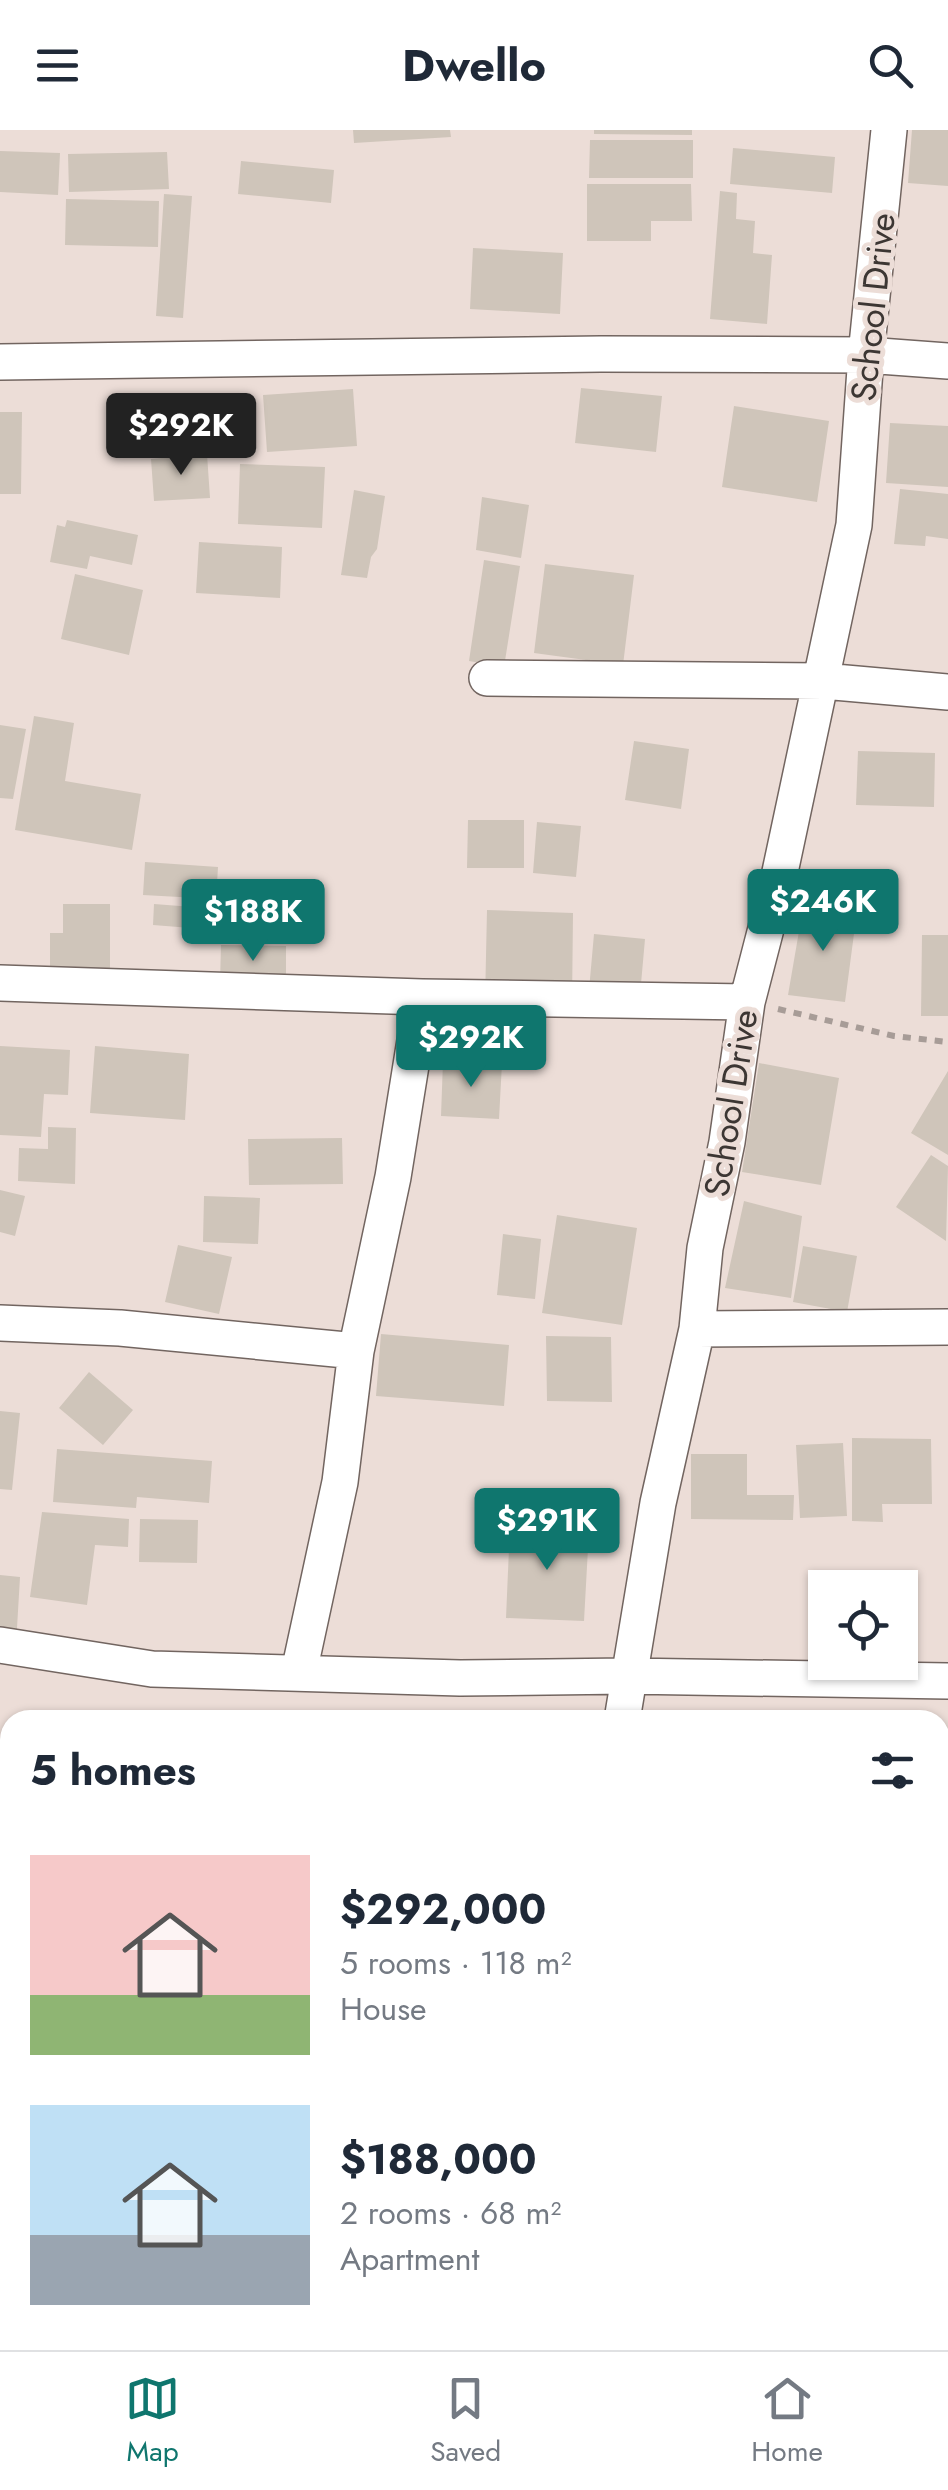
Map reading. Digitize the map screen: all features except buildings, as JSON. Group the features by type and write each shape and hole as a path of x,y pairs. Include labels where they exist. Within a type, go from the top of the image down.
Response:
{"street":[{"name":"School Drive","path":"623,1710 658,1503 697,1329 705,1248 728,1142 746,1002 777,886 854,525 866,355 889,130"},
{"path":"0,362 601,354 866,355 948,361"},
{"path":"487,678 823,681 948,692"},
{"path":"0,983 422,997 746,1002"},
{"path":"299,1672 340,1482 356,1351 393,1177 422,997"},
{"path":"0,1323 120,1328 356,1351"},
{"path":"697,1329 948,1327"},
{"path":"0,1645 152,1670 460,1678 628,1676 948,1681"}],"path":[{"path":"746,1002 894,1036 948,1042"}]}
